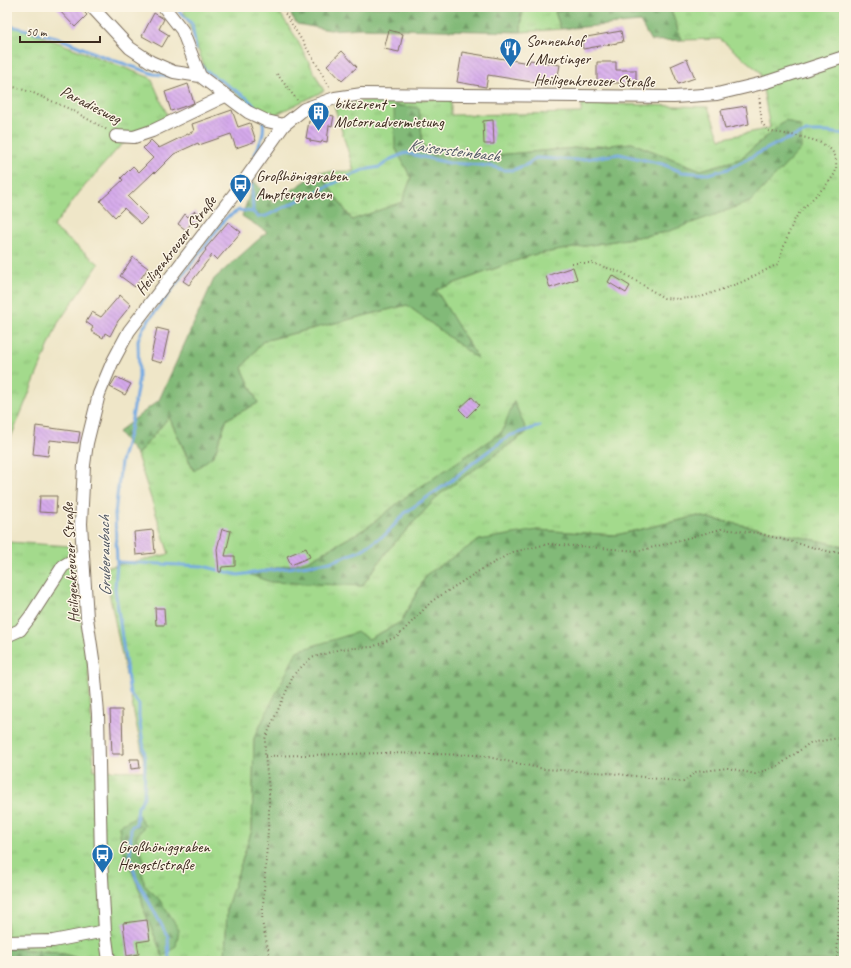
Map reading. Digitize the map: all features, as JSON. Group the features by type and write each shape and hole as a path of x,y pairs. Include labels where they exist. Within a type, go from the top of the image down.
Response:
{"street":[{"path":"92,7 130,48 146,58 174,72 200,76 248,112 267,121 284,125"},
{"path":"164,7 182,30 200,76"},
{"name":"Heiligenkreuzer Straße","path":"109,961 105,931 101,859 98,714 82,555 81,524 87,443 99,394 112,363 129,331 238,190 284,125 304,109 335,98 362,94 674,97 717,94 798,73 844,57"},
{"name":"Paradiesweg","path":"116,136 134,137 152,131 225,96"},
{"path":"7,634 9,635 20,630 30,618 63,566 82,555"},
{"path":"7,942 53,941 105,931"}],"path":[{"path":"280,7 316,63 335,98"},
{"path":"277,74 304,109"},
{"path":"572,263 592,263 623,273 664,298 679,299 700,297 742,282 778,264 796,218 829,182 837,170 836,158 833,151 819,142 802,137 768,131 762,123 758,84"},
{"name":"Paradiesweg","path":"7,85 31,92 72,110 116,136"},
{"path":"271,961 262,922 269,814 269,790 265,756 265,739 294,674 311,658 341,649 372,647 398,636 432,602 479,571 512,552 548,544 639,551 721,529 758,533 831,552 844,552"},
{"path":"265,756 384,752 478,755 544,769 610,773 683,782 696,772 728,768 755,774 778,766 810,743 844,737 837,961"},
{"path":"839,913 844,910"}],"green space":[{"path":"182,7 276,7 295,36 324,91 268,118 206,71"},
{"path":"286,7 522,7 521,32 361,28 330,30 297,24"},
{"path":"522,7 573,7 555,12 561,29 521,32"},
{"path":"573,7 669,7 681,40 651,41 640,22 561,29 555,12"},
{"path":"669,7 844,7 844,546 698,516 616,535 537,530 427,574 401,622 369,639 254,738 252,830 227,907 225,961 87,961 57,952 7,948 7,542 71,546 88,663 94,770 146,771 104,568 169,554 137,455 169,417 193,470 214,455 227,419 258,403 242,368 263,341 407,305 477,358 436,290 532,255 667,232 786,120 740,159 701,170 632,143 451,159 423,146 419,108 395,147 411,178 403,202 352,220 319,172 354,171 334,105 361,101 451,99 451,115 581,113 582,103 708,107 720,139 770,128 760,72 720,39 681,40","holes":["514,402 527,432 440,494 388,550 362,586 249,574 308,561 368,527 407,496 502,432","145,825 136,837 145,864 142,873 145,886 159,899 163,956 144,910 140,891 122,847 119,826"]},
{"path":"7,23 151,78 169,119 121,145 82,189 53,227 99,264 58,323 7,447"},
{"path":"394,105 419,108 423,146 451,159 632,143 701,170 740,159 786,120 801,127 801,149 750,202 667,232 532,255 436,290 478,359 407,305 263,341 242,368 258,403 227,419 214,455 194,471 169,417 137,455 118,432 159,400 214,279 267,232 242,216 254,181 273,203 319,172 352,220 402,202 411,178 395,147"},
{"path":"514,401 527,432 440,494 388,550 362,586 270,582 248,574 308,561 368,527 407,496 502,432"},
{"path":"698,516 844,546 844,961 225,961 227,907 252,830 254,738 297,651 358,632 369,639 401,622 427,574 479,540 537,530 616,535"},
{"path":"138,815 145,825 136,837 145,864 142,873 145,886 159,899 179,930 176,946 163,957 144,910 140,891 122,847 119,826"},
{"path":"7,948 57,952 87,961 7,961"}],"building":[{"path":"56,7 79,7 87,15 75,27"},
{"path":"154,13 164,19 159,29 169,35 162,47 142,36"},
{"path":"389,30 403,34 399,52 384,49"},
{"path":"621,31 623,42 583,49 581,38"},
{"path":"342,51 357,67 342,81 327,65"},
{"path":"462,52 529,63 530,60 560,65 557,81 551,80 550,85 488,75 486,87 457,82"},
{"path":"687,59 695,78 678,84 671,66"},
{"path":"597,62 616,62 616,70 636,70 636,83 597,83"},
{"path":"188,84 194,103 171,111 165,92"},
{"path":"746,106 749,124 725,129 721,110"},
{"path":"232,110 238,127 250,123 256,141 236,148 231,134 199,145 198,143 174,154 128,197 148,217 141,224 124,208 115,217 100,201 123,180 121,178 133,166 139,172 153,158 143,148 151,140 159,148 194,131 192,124"},
{"name":"bike2rent - Motorradvermietung","path":"319,113 334,116 332,126 329,125 327,142 322,141 321,143 310,141 310,139 306,138 309,121 317,122"},
{"path":"493,120 494,144 484,144 483,121"},
{"path":"195,211 201,218 194,224 190,219 192,222 186,230 178,224 185,214 188,217"},
{"path":"228,222 241,232 217,260 212,255 189,285 183,281 206,250 205,249"},
{"path":"133,257 148,268 135,287 120,276"},
{"path":"573,267 577,279 550,288 546,276"},
{"path":"612,275 630,286 626,293 608,282"},
{"path":"120,295 131,305 118,321 110,336 105,333 103,338 91,331 93,327 86,322 92,312 101,317"},
{"path":"157,328 169,331 162,363 150,360"},
{"path":"116,377 131,384 125,395 110,387"},
{"path":"472,397 479,405 467,417 459,409"},
{"path":"36,426 80,432 78,443 50,440 48,456 33,454"},
{"path":"40,496 57,496 56,513 39,512"},
{"path":"222,529 231,531 225,556 235,556 235,566 222,567 221,572 219,572 217,549"},
{"path":"153,530 155,553 136,555 134,532"},
{"path":"306,548 310,557 291,565 287,556"},
{"path":"155,608 164,608 165,625 156,625"},
{"path":"110,710 122,710 123,754 112,754"},
{"path":"130,759 139,759 140,768 131,769"},
{"path":"147,920 150,940 137,942 139,954 127,956 123,923"}],"waterway":[{"name":"Gruberaubach","path":"175,7 192,24 196,49"},
{"path":"7,25 56,37 102,56 154,74 169,76"},
{"name":"Gruberaubach","path":"202,66 206,71 247,98 261,113"},
{"name":"Gruberaubach","path":"255,154 263,134 263,122"},
{"name":"Kaisersteinbach","path":"253,212 258,217 266,216 363,170 380,167 391,159 406,153 449,163 480,165 495,167 503,170 513,170 528,164 536,158 578,160 619,154 662,164 682,172 708,174 728,169 780,142 806,132 844,134"},
{"name":"Gruberaubach","path":"169,961 168,937 136,878 130,855 131,827 136,824 138,807 144,797 145,756 139,718 139,704 130,694 115,588 117,562 115,514 121,462 130,430 139,377 138,340 143,328 226,218 239,210 253,212 252,185"},
{"path":"117,562 203,566 238,575 330,562 360,551 386,534 406,512 451,481 509,436 540,426"}],"place":[{"name":"Sonnenhof / Murtinger","path":"510,68"},
{"name":"bike2rent - Motorradvermietung","path":"318,132"},
{"name":"Großhöniggraben Ampfergraben","path":"241,204"},
{"name":"Großhöniggraben Hengstlstraße","path":"102,874"}]}
